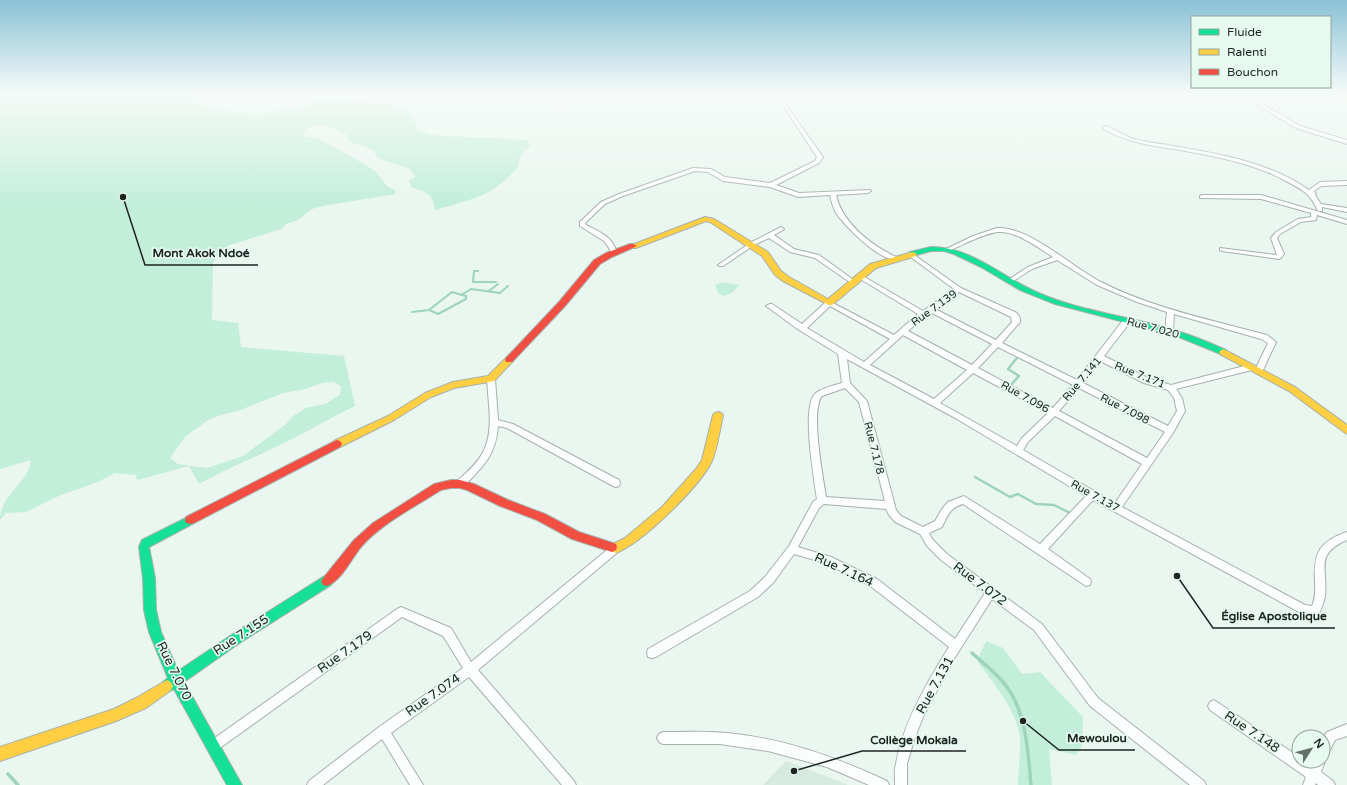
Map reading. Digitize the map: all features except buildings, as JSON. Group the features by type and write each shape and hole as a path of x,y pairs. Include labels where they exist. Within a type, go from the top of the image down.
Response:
{"street":[{"path":"771,185 817,162 820,157 802,131"},
{"path":"1110,131 1121,137 1138,143 1234,159 1265,167 1313,194 1320,205 1347,210"},
{"path":"1310,131 1347,142"},
{"path":"614,253 613,246 604,236 583,226 582,223 590,214 603,203 621,195 695,170 708,170 723,179 771,185 798,195 868,191"},
{"path":"1313,194 1311,191 1320,184 1347,183"},
{"path":"833,194 838,212 850,227 876,248 894,258"},
{"path":"1202,197 1261,197 1347,222"},
{"path":"1222,249 1279,257 1281,254 1274,238 1278,233 1298,220 1314,219 1320,205"},
{"path":"616,548 576,536 541,517 460,484 480,464 487,453 495,422 491,379 562,304 597,262 614,253 705,218 712,220 752,244 765,254 778,273 786,279 896,339"},
{"path":"721,265 752,244 781,229"},
{"path":"947,250 1001,230 1034,243 1098,284 1137,301 1270,340 1271,344 1255,368"},
{"path":"769,235 792,251 817,256 856,279 923,314"},
{"name":"Rue 7.020","path":"829,303 873,266 894,258 931,249 947,250 959,253 1034,294 1057,302 1170,331 1219,350 1255,368 1298,393 1347,430"},
{"path":"910,254 959,289"},
{"path":"1010,281 1030,268 1056,258"},
{"name":"Rue 7.139","path":"865,365 929,309 959,289 1016,318 1016,322 974,368 934,403"},
{"path":"802,328 829,303"},
{"name":"Rue 7.137","path":"770,306 802,328 842,352 934,403 1092,495 1230,571 1310,611 1315,611 1318,606 1320,564 1322,555 1327,546 1347,536"},
{"name":"Rue 7.098","path":"929,309 1170,431"},
{"path":"1170,331 1171,312"},
{"name":"Rue 7.141","path":"1018,452 1026,440 1054,412 1078,384 1127,321"},
{"name":"Rue 7.096","path":"904,332 974,368 1147,462"},
{"path":"822,500 813,428 815,402 817,396 822,393 846,384 842,352"},
{"name":"Rue 7.171","path":"1099,358 1148,381 1171,388 1255,368"},
{"name":"Rue 7.070","path":"236,785 176,680 151,616 149,578 144,547 146,543 301,462 391,418 428,396 453,385 491,379"},
{"name":"Rue 7.178","path":"846,384 863,401 888,505 898,519 923,531"},
{"path":"1116,508 1170,431 1181,411 1178,398 1171,388"},
{"path":"470,670 504,638 572,586 616,548 629,541 666,510 700,472 707,461 718,415"},
{"path":"495,422 510,426 616,483"},
{"name":"Rue 7.155","path":"0,754 116,715 141,703 234,640 326,581 339,569 366,535 393,514 438,488 451,484 460,484"},
{"path":"1041,550 1092,495"},
{"path":"652,653 754,594 769,580 792,549 816,505 822,500 888,505"},
{"path":"923,531 939,524 942,514 953,504 964,500 1041,550 1086,582"},
{"name":"Rue 7.072","path":"923,531 930,543 944,556 1038,627 1047,637 1082,689 1094,702 1200,785"},
{"name":"Rue 7.164","path":"792,549 828,560 873,582 956,646"},
{"name":"Rue 7.131","path":"901,785 900,763 907,738 956,646 990,592"},
{"name":"Rue 7.179","path":"213,746 401,612 447,632 470,670"},
{"name":"Rue 7.074","path":"313,785 383,731 470,670 570,785"},
{"name":"Rue 7.148","path":"1214,706 1312,780 1329,785"},
{"path":"1331,736 1347,730"},
{"path":"383,731 417,785"},
{"path":"663,738 726,739 792,750 842,766 882,785"},
{"path":"1312,780 1317,769"}],"shaded area":[{"path":"786,761 838,781 848,785 763,785"}],"green space":[{"path":"0,131 305,131 303,132 304,136 322,140 354,158 375,171 388,187 395,190 395,194 312,209 298,220 286,224 281,229 227,246 213,262 212,320 238,323 241,347 344,356 355,406 272,449 219,473 199,484 189,466 137,480 136,475 115,473 98,482 61,495 26,512 6,513 0,520 4,503 25,476 31,460 0,469","holes":["333,382 341,386 340,395 325,404 306,408 293,416 286,424 243,456 207,468 178,464 170,458 185,437 208,420 221,415 238,411 283,393 305,389 322,383"]},
{"path":"338,131 421,131 431,135 527,140 530,147 522,153 516,169 498,186 489,192 469,200 435,210 434,204 428,194 411,187 409,181 415,177 410,169 378,158 373,150 348,141 347,135"},
{"path":"722,282 739,285 732,293 724,296 718,293 715,285"},
{"path":"986,641 1003,648 1022,674 1040,672 1083,717 1082,746 1076,755 1049,749 1052,785 1018,785 1020,739 1015,719 1004,698 977,661"}],"waterway":[{"path":"478,271 474,271 473,282 496,282"},
{"path":"489,291 498,284"},
{"path":"461,295 471,289 500,293 508,286"},
{"path":"429,310 452,292 461,295"},
{"path":"429,310 438,314 466,299 466,296 461,295"},
{"path":"412,312 429,310"},
{"path":"1009,387 1019,376 1008,369 1016,359"},
{"path":"975,477 1010,497 1018,494 1036,504 1054,505 1070,513"},
{"path":"972,653 991,669 1007,687 1014,698 1023,722 1031,785"},
{"path":"8,774 18,785"}],"traffic: fast":[{"path":"913,254 931,249 944,249 957,252 984,265 1023,288 1058,303 1177,334 1223,352"},
{"path":"190,520 146,543 144,547 149,578 150,610 155,632 176,681 235,785"},
{"path":"167,686 234,640 327,581"}],"traffic: slow":[{"path":"633,246 705,219 712,220 765,254 778,273 786,279 829,303 873,266 913,254"},
{"path":"1223,352 1292,389 1347,430"},
{"path":"337,444 391,418 428,395 453,385 491,379 509,360"},
{"path":"612,547 616,548 629,541 666,510 700,472 707,461 718,415"},
{"path":"0,754 116,715 141,703 167,686"}],"traffic: jam":[{"path":"509,360 562,304 597,262 609,255 633,246"},
{"path":"190,520 337,444"},
{"path":"327,581 339,569 358,543 377,526 438,487 451,484 460,484 470,487 504,503 541,517 576,536 612,547"}],"place":[{"name":"Mont Akok Ndoé","path":"123,197"},
{"name":"Église Apostolique","path":"1177,576"},
{"name":"Mewoulou","path":"1023,721"},
{"name":"Collège Mokala","path":"794,771"}]}
